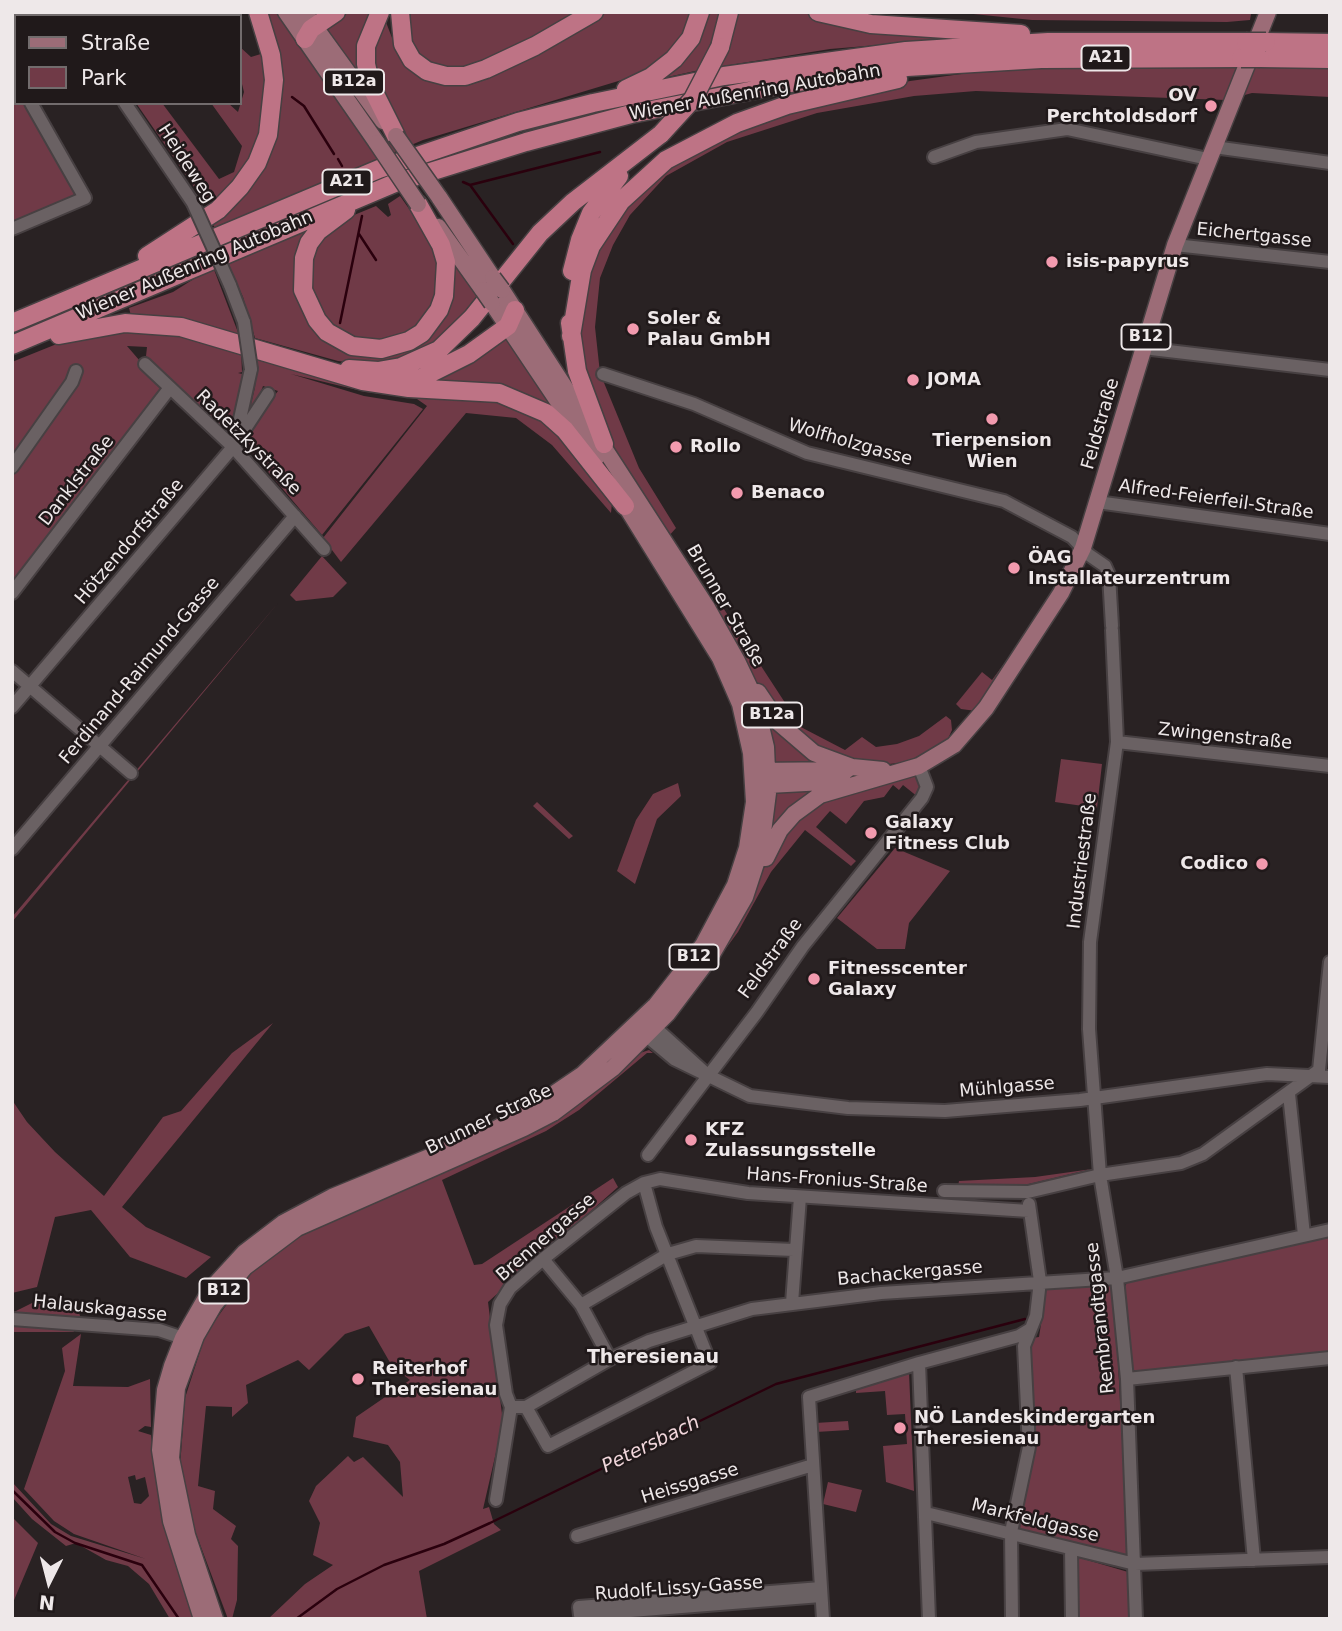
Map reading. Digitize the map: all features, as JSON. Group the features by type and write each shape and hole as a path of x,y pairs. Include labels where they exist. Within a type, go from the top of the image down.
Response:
{"highway":[{"path":"107,281 218,210 240,187 257,163 268,135 275,80 271,55 258,12"},
{"path":"308,26 336,12"},
{"path":"380,12 366,46 366,64 372,86 396,136"},
{"path":"400,12 403,44 412,60 427,71 446,76 465,76 536,46 594,12"},
{"path":"593,103 651,78 674,60 691,38 700,12"},
{"path":"604,444 577,371 568,303 572,267 591,213 607,188 693,99 720,47 729,12"},
{"path":"818,12 872,24 1014,32 1048,42"},
{"path":"865,12 901,25"},
{"name":"Wiener Außenring Autobahn","path":"12,323 379,169 518,122 593,103 817,61 906,51 1048,42 1244,50 1330,43"},
{"name":"Wiener Außenring Autobahn","path":"12,348 395,183 538,138 643,111 803,82 972,62 1244,50"},
{"name":"Wiener Außenring Autobahn","path":"1263,50 1330,59"},
{"path":"571,336 582,270 591,246 621,201 667,160 737,123 787,105 972,62"},
{"path":"12,348 74,330 125,323 181,327 354,370 378,371 422,360 455,337 508,270 573,202 661,134"},
{"path":"395,183 333,218 309,243 304,258 303,290 317,320 340,340 367,349 394,346 422,333 439,310 447,281 446,262 441,245 418,204"},
{"path":"379,384 421,378 443,369 511,318"},
{"path":"257,347 344,377 379,384 499,393 524,401 546,413 565,430 625,506"}],"main road":[{"name":"Brunner Straße","path":"215,1619 187,1535 174,1482 171,1435 183,1368 205,1319 225,1290 259,1255 297,1228 471,1153 553,1113 613,1068 712,956 753,876 765,829 763,731 754,697 706,606 604,444 492,290 439,197 396,136 308,26 286,12"},
{"name":"Feldstraße","path":"885,773 919,765 954,746 986,708 1061,593 1083,548 1175,245 1268,12"},
{"name":"Brunner Straße","path":"308,26 377,143 418,204 492,290"},
{"name":"Brunner Straße","path":"202,1619 171,1521 160,1450 165,1390 183,1338 198,1307 227,1269 283,1223 332,1197 446,1152 527,1112 648,1028 703,945 733,891 751,829 763,775 732,681 704,630 511,318"},
{"name":"B12a","path":"706,606 724,625 769,711 792,737 827,760 885,773"},
{"path":"763,775 885,773"},
{"path":"753,876 760,871 780,830 809,802 838,788 885,773"}],"street":[{"path":"12,229 85,198 32,105"},
{"name":"Heideweg","path":"126,105 193,203 244,322 251,369 233,447"},
{"path":"934,157 976,142 1067,130 1211,153 1330,163"},
{"name":"Eichertgasse","path":"1175,245 1330,262"},
{"path":"1143,348 1330,370"},
{"name":"Radetzkystraße","path":"145,364 233,447 324,550"},
{"path":"12,467 72,382 76,371"},
{"name":"Wolfholzgasse","path":"603,374 678,397 807,453 1004,501 1072,537 1083,548"},
{"name":"Danklstraße","path":"12,593 169,389"},
{"name":"Hötzendorfstraße","path":"12,707 233,447 268,394"},
{"name":"Alfred-Feierfeil-Straße","path":"1097,502 1330,534"},
{"name":"Ferdinand-Raimund-Gasse","path":"12,849 295,516"},
{"name":"Industriestraße","path":"1083,548 1105,566 1109,575 1116,742 1090,942 1089,1029 1093,1098"},
{"path":"12,671 131,773"},
{"name":"Zwingenstraße","path":"1116,742 1330,766"},
{"name":"Feldstraße","path":"648,1156 803,946 922,798 927,787 919,765"},
{"path":"1311,1077 1319,1070 1321,1062 1330,962"},
{"name":"Mühlgasse","path":"648,1028 708,1077 750,1096 848,1108 945,1111 1093,1098 1267,1074 1330,1079"},
{"name":"Hans-Fronius-Straße","path":"944,1191 1028,1192 1100,1175 1181,1163 1203,1154 1311,1077"},
{"path":"1289,1094 1304,1235"},
{"name":"Rembrandtgasse","path":"1093,1098 1100,1175 1117,1278 1127,1379 1136,1619"},
{"name":"Hans-Fronius-Straße","path":"644,1183 660,1179 748,1193 1029,1211"},
{"path":"526,1407 548,1446 710,1363 644,1183"},
{"name":"Brennergasse","path":"496,1500 510,1407 496,1325 500,1304 510,1288 543,1259 626,1193 644,1183"},
{"path":"1012,1619 1012,1532 1029,1447 1024,1346 1036,1316 1040,1281 1028,1192"},
{"path":"792,1303 800,1197"},
{"name":"Bachackergasse","path":"510,1407 526,1407 610,1359 696,1326 752,1309 792,1303 1040,1281 1117,1278 1330,1230"},
{"path":"581,1305 668,1254 696,1246 723,1245 794,1250"},
{"path":"543,1259 581,1305 610,1359"},
{"name":"Halauskagasse","path":"12,1319 159,1330 183,1338"},
{"path":"823,1619 809,1396 1019,1336 1029,1330"},
{"path":"1127,1379 1330,1358"},
{"path":"919,1363 929,1619"},
{"path":"1236,1367 1254,1560"},
{"name":"Heissgasse","path":"576,1536 813,1470"},
{"name":"Markfeldgasse","path":"926,1513 1135,1564 1330,1557"},
{"path":"1071,1549 1072,1619"},
{"name":"Rudolf-Lissy-Gasse","path":"821,1592 580,1615 579,1607 821,1592"}],"green space":[{"path":"261,12 278,12 369,146 404,133 390,112 370,58 384,17 399,56 415,73 440,83 574,32 607,12 695,12 671,56 635,76 423,140 215,228 212,223 270,143"},
{"path":"345,12 375,12 363,85 324,26"},
{"path":"403,12 586,12 465,71 430,68 407,44"},
{"path":"703,12 724,12 704,69 654,80"},
{"path":"734,12 802,12 835,22 952,36 952,39 830,49 717,67"},
{"path":"954,12 1251,14 1250,20 1227,22 1032,20"},
{"path":"242,49 251,57 264,53 268,76 266,105 255,146 240,174 208,207 137,105 164,105 219,179 234,172 242,146 212,105 230,105 238,112 244,92"},
{"path":"1330,67 1330,97 1252,93 1226,100 976,91 914,96 817,113 727,142 666,176 630,215 613,245 600,278 595,327 600,373 639,468 676,528 668,537 609,440 587,388 579,350 578,314 585,279 602,237 635,194 678,158 729,131 817,102 910,81 998,69"},
{"path":"12,84 14,105 24,105 75,193 73,203 16,224 12,220"},
{"path":"400,196 438,250 440,301 418,329 381,344 353,341 326,321 309,291 314,244 342,220 376,206 388,217 391,215 388,204"},
{"path":"316,223 297,273 343,348 430,331 452,259 477,296 441,341 403,360 372,365 338,361 255,338 243,297 227,262"},
{"path":"213,267 239,335 185,320 131,316 129,308 173,292"},
{"path":"121,328 170,330 241,349 242,372 238,373 242,374 243,384 230,431 224,426 218,430 146,356 147,347 127,346 165,390 12,586 12,475 84,371 75,365 12,460 12,362 84,333"},
{"path":"508,333 543,388 558,418 428,382 458,369"},
{"path":"257,354 514,404 557,429 612,503 611,513 552,445 516,418 466,413 341,562 323,538 427,406 417,399 366,392 291,374 364,396 414,404 423,409 322,535 246,446 247,432 278,391 263,386 251,418 247,421 255,387"},
{"path":"322,556 347,583 333,597 296,601 290,595"},
{"path":"718,600 795,718 795,724 845,750 862,737 876,747 897,744 919,736 946,716 951,720 952,730 946,743 906,762 881,765 839,761 797,736 757,686 714,603"},
{"path":"278,603 12,922 12,917"},
{"path":"1020,642 976,711 961,709 956,704 982,672 992,680"},
{"path":"767,714 823,762 772,765"},
{"path":"1061,759 1102,764 1097,808 1055,802"},
{"path":"914,773 921,788 918,797 903,785 899,790 893,785 884,797 864,801 846,824 830,811 816,827 856,861 851,866 805,830 771,872 738,932 705,977 702,975 789,825 818,801"},
{"path":"678,783 681,796 657,819 635,884 617,871 636,820 653,794"},
{"path":"832,784 768,840 773,789"},
{"path":"537,802 573,836 569,839 533,806"},
{"path":"895,848 950,871 909,923 905,949 877,949 837,918"},
{"path":"273,1023 122,1207 146,1227 211,1257 186,1278 130,1257 91,1210 55,1217 37,1287 12,1293 12,1100 27,1122 55,1152 104,1196 163,1117 181,1111 232,1053"},
{"path":"649,1050 653,1053 647,1053 579,1110 546,1131 442,1180 474,1265 482,1264 613,1178 618,1187 488,1302 503,1422 483,1509 489,1507 494,1524 501,1530 419,1571 427,1619 268,1619 305,1584 333,1565 313,1555 320,1523 309,1501 316,1486 348,1456 354,1462 363,1457 403,1497 400,1462 388,1445 353,1437 356,1417 410,1380 392,1366 369,1326 345,1334 309,1370 298,1360 246,1385 248,1403 232,1417 232,1407 206,1406 198,1486 215,1491 213,1509 236,1526 231,1539 238,1546 237,1600 232,1619 228,1619 195,1531 180,1467 185,1398 206,1333 251,1271 289,1239 505,1145 558,1117 640,1053"},
{"path":"1092,1169 1029,1184 958,1186 959,1181 1035,1177"},
{"path":"1330,1235 1330,1353 1137,1373 1133,1369 1125,1287 1128,1280"},
{"path":"1114,1283 1128,1559 1020,1531 1029,1342 1032,1338 1039,1337 1047,1285"},
{"path":"32,1303 78,1308 81,1320 12,1313"},
{"path":"12,1324 72,1327 74,1332 12,1332"},
{"path":"81,1334 73,1386 128,1387 150,1379 151,1427 145,1426 138,1431 151,1435 159,1496 168,1532 197,1619 170,1619 149,1584 128,1566 106,1560 76,1543 66,1546 32,1519 12,1497 12,1482 51,1524 71,1536 146,1559 74,1534 54,1521 24,1489 65,1371 62,1348","holes":["135,1475 136,1480 145,1477 149,1496 141,1504 134,1503 128,1477"]},
{"path":"909,1372 914,1491 886,1482 883,1446 907,1444 905,1414 887,1415 885,1391 856,1393 856,1387"},
{"path":"848,1421 849,1430 816,1432 815,1423"},
{"path":"828,1482 862,1490 856,1512 823,1504"},
{"path":"12,1517 38,1543 12,1605"},
{"path":"1077,1557 1128,1572 1128,1619 1077,1619"}],"waterway":[{"path":"292,97 304,106 334,154"},
{"path":"470,185 600,152"},
{"path":"338,159 342,166"},
{"path":"463,182 470,185 513,244"},
{"path":"340,323 362,216"},
{"path":"359,234 376,260"},
{"name":"Petersbach","path":"296,1619 337,1589 384,1565 444,1544 490,1523 776,1384 1025,1319"},
{"name":"Petersbach","path":"12,1490 55,1532 75,1543 142,1565 179,1619"}],"place":[{"name":"OV Perchtoldsdorf","path":"1211,106"},
{"name":"isis-papyrus","path":"1052,262"},
{"name":"Soler & Palau GmbH","path":"633,329"},
{"name":"JOMA","path":"913,380"},
{"name":"Tierpension Wien","path":"992,419"},
{"name":"Rollo","path":"676,447"},
{"name":"Benaco","path":"737,493"},
{"name":"ÖAG Installateurzentrum","path":"1014,568"},
{"name":"Galaxy Fitness Club","path":"871,833"},
{"name":"Codico","path":"1262,864"},
{"name":"Fitnesscenter Galaxy","path":"814,979"},
{"name":"KFZ Zulassungsstelle","path":"691,1140"},
{"name":"Reiterhof Theresienau","path":"358,1379"},
{"name":"NÖ Landeskindergarten Theresienau","path":"900,1428"}],"district":[{"name":"Theresienau","path":"653,1358"}]}
